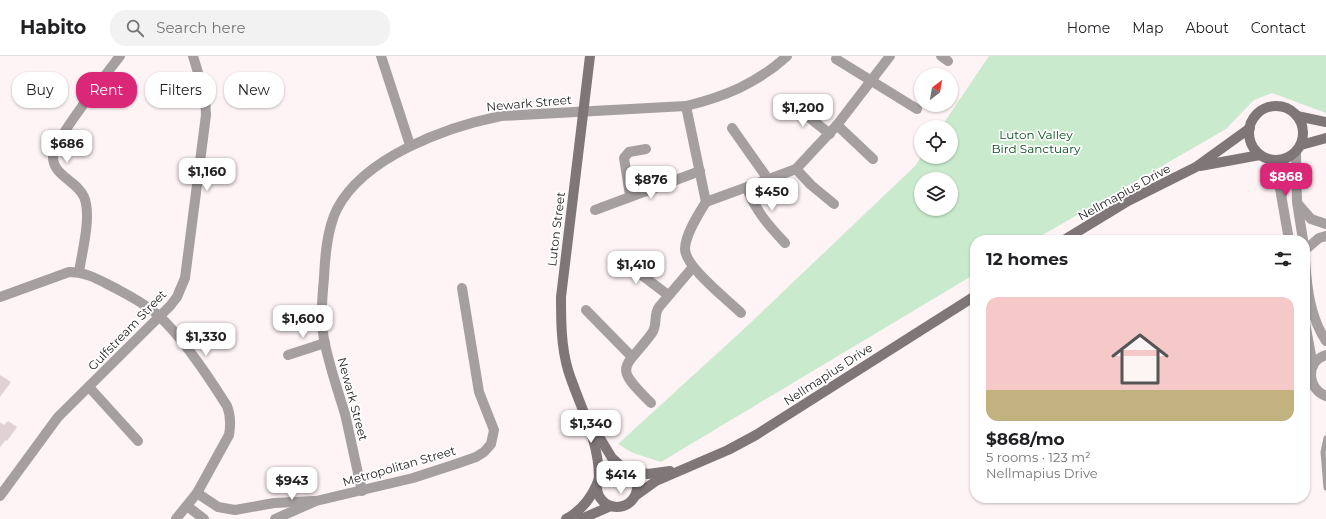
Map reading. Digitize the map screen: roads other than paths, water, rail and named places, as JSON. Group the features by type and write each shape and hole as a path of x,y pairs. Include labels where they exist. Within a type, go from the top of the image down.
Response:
{"main road":[{"name":"Luton Street","path":"590,56 561,297 561,320 567,368 596,446 599,462 598,481"},
{"path":"1299,148 1303,130 1297,116 1290,110 1274,106 1265,108 1252,120 1250,128 1251,143 1260,155 1275,160 1283,160 1299,148 1326,138"},
{"path":"1297,116 1326,122"},
{"name":"Nellmapius Drive","path":"1072,235 1128,201 1196,167 1250,128"},
{"name":"Nellmapius Drive","path":"1196,167 1260,155"},
{"name":"Nellmapius Drive","path":"636,496 656,481 692,467 756,435 970,299"},
{"name":"Luton Street","path":"581,403 602,443 612,458 627,469"},
{"name":"Nellmapius Drive","path":"627,469 656,473 692,467"},
{"path":"566,519 583,508 592,497 598,481 610,468 627,469 637,483 636,496 625,506 612,506 581,519"},
{"path":"598,481 600,498 612,506"}],"street":[{"path":"79,272 87,206 84,195 60,174 54,165 53,155 60,139 120,56"},
{"name":"Gulfstream Street","path":"0,496 58,417 177,297 185,278 206,115 205,96 193,56"},
{"path":"381,56 410,145"},
{"name":"Newark Street","path":"362,491 345,416 325,343 322,306 325,263 330,230 336,211 345,195 360,179 410,145 464,125 501,116 686,106 710,100 738,90 774,68 787,56"},
{"path":"741,313 694,267 686,256 685,248 694,222 706,202 796,169 838,125 872,82 890,56"},
{"path":"836,59 914,107"},
{"path":"792,104 830,134"},
{"path":"686,106 706,202"},
{"path":"838,125 873,159"},
{"path":"732,128 768,179"},
{"path":"1299,148 1297,202 1302,235"},
{"path":"630,195 624,158 630,152 646,149"},
{"path":"1275,160 1288,235"},
{"path":"796,169 811,185 834,204"},
{"path":"595,210 630,195 700,171"},
{"path":"747,188 752,202 760,214 785,243"},
{"path":"1297,202 1311,219 1326,224"},
{"path":"1310,246 1319,238 1326,236"},
{"path":"618,257 668,295"},
{"path":"651,403 628,379 626,369 631,356 652,333 655,325 655,312 668,295 694,267"},
{"path":"0,296 69,272 79,272 91,275 143,304 159,316 178,336 220,396 230,414 231,426 229,435 197,493 176,519"},
{"name":"Metropolitan Street","path":"197,493 218,507 235,510 274,503 316,501 413,478 476,457 484,452 491,444 494,430 479,392 462,288"},
{"path":"1310,300 1314,318 1326,341"},
{"path":"586,310 631,356"},
{"path":"288,355 325,343"},
{"path":"1310,350 1313,366 1311,380 1318,392 1326,396"},
{"path":"1313,366 1317,360 1326,355"},
{"path":"89,387 138,441"},
{"name":"Metropolitan Street","path":"275,519 316,501"},
{"path":"187,506 204,519"}],"lane":[{"path":"1326,438 1323,452 1326,488"}],"park label":[{"name":"Luton Valley Bird Sanctuary","path":"1036,141"}]}
